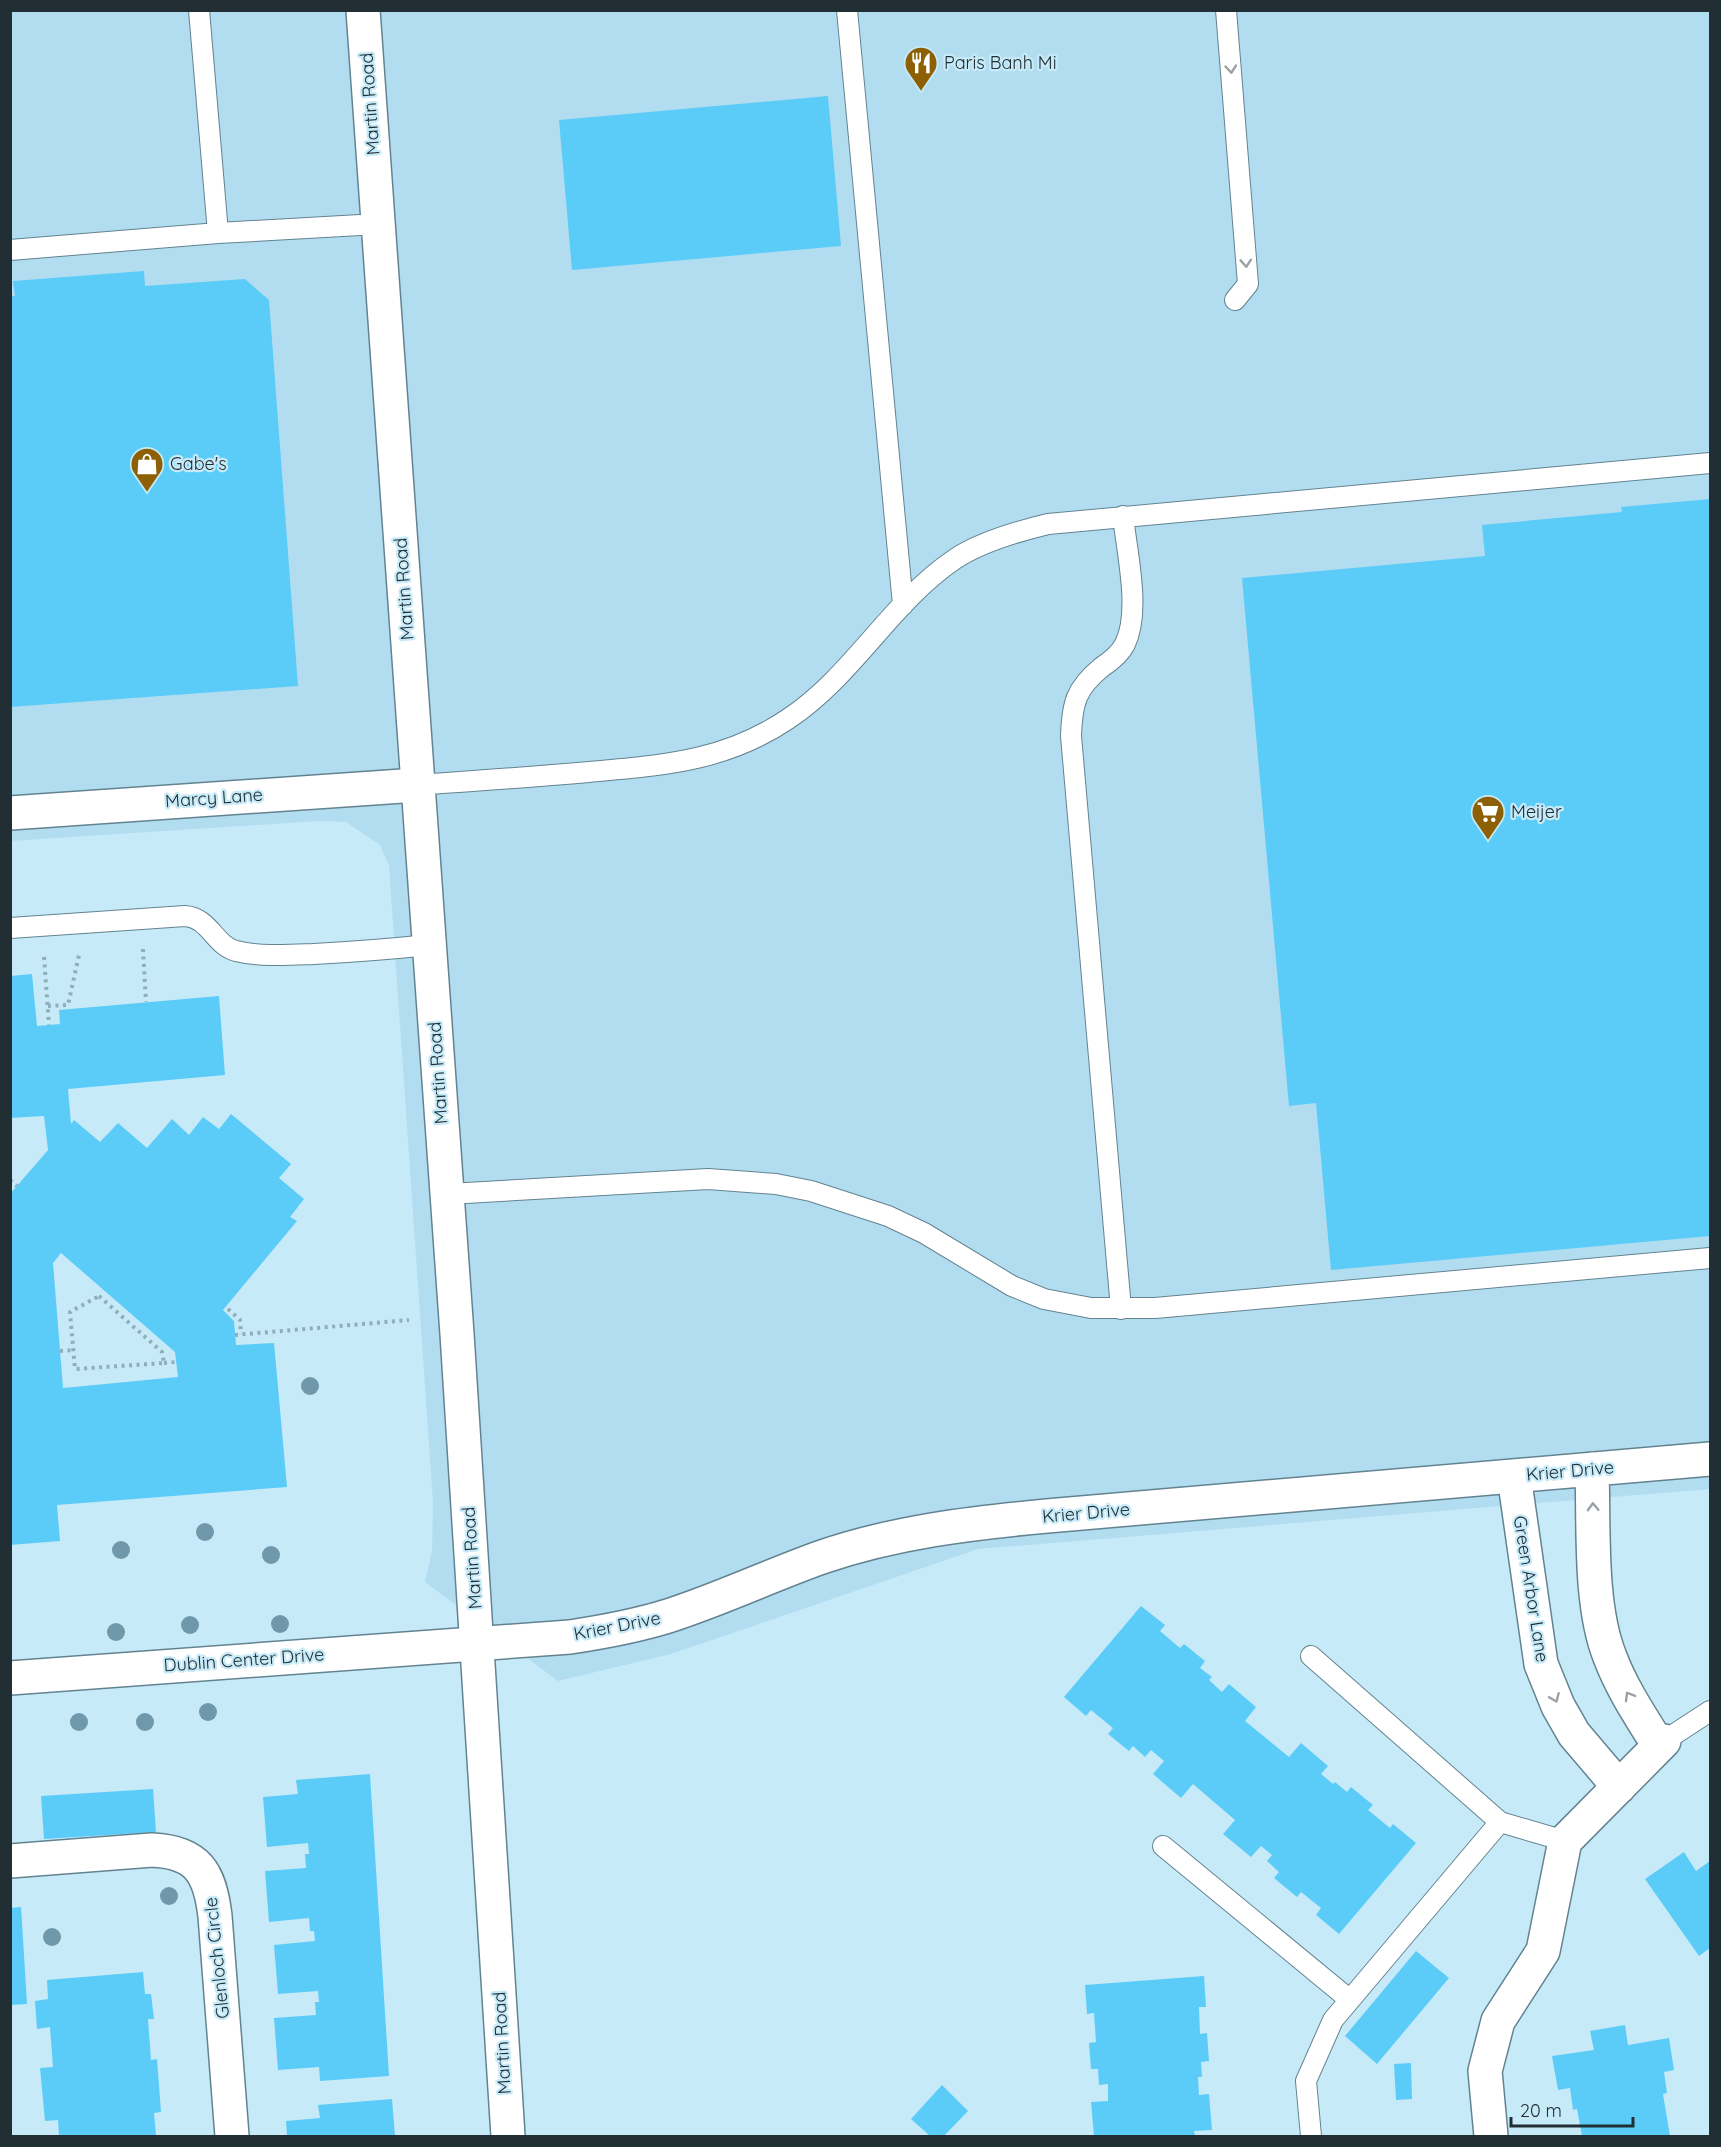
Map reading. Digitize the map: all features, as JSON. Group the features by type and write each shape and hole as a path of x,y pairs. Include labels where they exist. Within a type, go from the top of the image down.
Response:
{"street":[{"name":"Martin Road","path":"363,10 448,1194 508,2136"},
{"name":"Marcy Lane","path":"10,813 417,785"},
{"name":"Krier Drive","path":"478,1642 570,1636 648,1622 708,1602 822,1557 875,1541 944,1528 1047,1516 1710,1459"},
{"path":"1491,2136 1485,2071 1498,2021 1544,1951 1565,1841 1662,1743 1625,1690 1609,1656 1599,1616 1592,1469"},
{"name":"Green Arbor Lane","path":"1514,1476 1541,1664 1558,1706 1574,1734 1619,1787"},
{"name":"Dublin Center Drive","path":"10,1678 478,1642"},
{"name":"Glenloch Circle","path":"10,1861 152,1850 175,1852 200,1867 208,1881 214,1908 232,2136"}],"lane":[{"path":"199,10 218,233"},
{"path":"847,10 903,606"},
{"path":"1226,10 1248,284 1235,300"},
{"path":"10,250 218,233 378,224"},
{"path":"417,785 541,777 666,765 727,751 765,734 807,706 844,671 903,606 943,568 957,558 992,542 1048,524 1710,463"},
{"path":"1121,1309 1071,736 1072,712 1078,692 1090,677 1120,652 1133,620 1123,516"},
{"path":"10,928 185,916 205,924 226,947 238,951 271,955 429,945"},
{"path":"448,1194 687,1179 744,1180 776,1184 811,1191 888,1216 924,1233 1012,1286 1044,1299 1068,1305 1121,1309 1155,1308 1710,1258"},
{"path":"1311,1656 1500,1822 1565,1841"},
{"path":"1662,1743 1710,1711"},
{"path":"1311,2136 1306,2081 1333,2020 1500,1822"},
{"path":"1163,1846 1350,2000"}],"path":[{"path":"141,919 146,1002"},
{"path":"48,1006 68,1005 86,923"},
{"path":"41,926 49,1025"},
{"path":"10,1180 17,1186"},
{"path":"164,1363 162,1352 99,1296 70,1312 75,1369 164,1363 176,1362"},
{"path":"228,1309 240,1320 238,1334 409,1320"},
{"path":"60,1351 74,1350"}],"shaded area":[{"path":"11,11 1710,11 1710,1489 978,1549 671,1654 558,1681 425,1582 432,1551 433,1502 389,866 380,845 346,822 318,821 11,841"}],"building":[{"path":"828,96 841,246 572,270 559,120"},
{"name":"Gabe's","path":"144,271 145,286 245,279 269,300 298,686 10,707 10,296 15,296 13,281"},
{"name":"Meijer","path":"1710,499 1710,1236 1331,1270 1316,1103 1289,1106 1242,578 1485,556 1482,525 1622,512 1621,507"},
{"path":"32,974 37,1026 60,1024 59,1010 219,996 225,1075 68,1089 71,1124 74,1120 100,1142 118,1123 147,1148 172,1119 189,1135 203,1117 219,1129 231,1114 291,1164 279,1178 304,1199 290,1217 297,1221 223,1310 234,1321 236,1345 274,1343 287,1487 57,1505 60,1541 10,1545 10,1194 48,1150 44,1116 10,1118 10,976","holes":["61,1253 175,1352 178,1377 63,1388 53,1263"]},
{"path":"1141,1606 1165,1625 1160,1631 1180,1648 1184,1644 1205,1661 1200,1668 1212,1677 1209,1680 1222,1692 1229,1684 1256,1707 1245,1721 1289,1757 1301,1743 1328,1766 1321,1774 1347,1792 1351,1787 1373,1805 1368,1810 1390,1828 1393,1824 1416,1843 1339,1934 1316,1915 1321,1908 1301,1892 1297,1897 1274,1878 1279,1872 1267,1861 1272,1855 1261,1846 1251,1857 1223,1834 1235,1820 1193,1784 1181,1798 1153,1774 1164,1761 1151,1750 1145,1757 1133,1746 1129,1751 1108,1734 1113,1728 1091,1710 1086,1716 1064,1697"},
{"path":"370,1774 389,2076 320,2081 319,2067 278,2070 274,2018 316,2015 315,2002 319,2002 318,1991 278,1994 274,1945 315,1941 314,1931 310,1931 309,1918 269,1922 265,1871 306,1868 305,1854 309,1854 308,1843 267,1847 263,1797 298,1794 296,1780"},
{"path":"153,1789 156,1832 44,1839 41,1796"},
{"path":"1684,1852 1696,1871 1710,1861 1710,1948 1699,1956 1645,1879"},
{"path":"21,1907 27,2004 10,2005 10,1908"},
{"path":"1416,1951 1449,1978 1377,2064 1345,2036"},
{"path":"143,1972 145,1994 151,1994 154,2019 148,2019 151,2060 157,2059 161,2112 154,2113 156,2136 59,2136 58,2120 45,2121 40,2068 53,2067 50,2027 37,2029 35,2001 48,1999 47,1980"},
{"path":"1204,1976 1206,2007 1199,2007 1200,2034 1207,2033 1209,2061 1201,2062 1202,2077 1198,2077 1199,2095 1209,2094 1212,2130 1194,2131 1195,2136 1094,2136 1091,2102 1108,2101 1108,2084 1099,2085 1098,2069 1091,2069 1089,2043 1096,2042 1094,2013 1087,2014 1085,1985"},
{"path":"1625,2025 1628,2045 1669,2038 1674,2070 1664,2072 1667,2093 1663,2094 1670,2136 1582,2136 1577,2109 1573,2110 1570,2088 1558,2090 1552,2056 1594,2050 1590,2031"},
{"path":"1411,2063 1412,2099 1396,2100 1394,2064"},
{"path":"942,2085 968,2111 944,2136 930,2136 911,2119"},
{"path":"392,2099 395,2136 287,2136 286,2121 320,2118 318,2105"}],"place":[{"name":"Paris Banh Mi","path":"921,92"},
{"name":"Gabe's","path":"147,493"},
{"name":"Meijer","path":"1488,841"}]}
